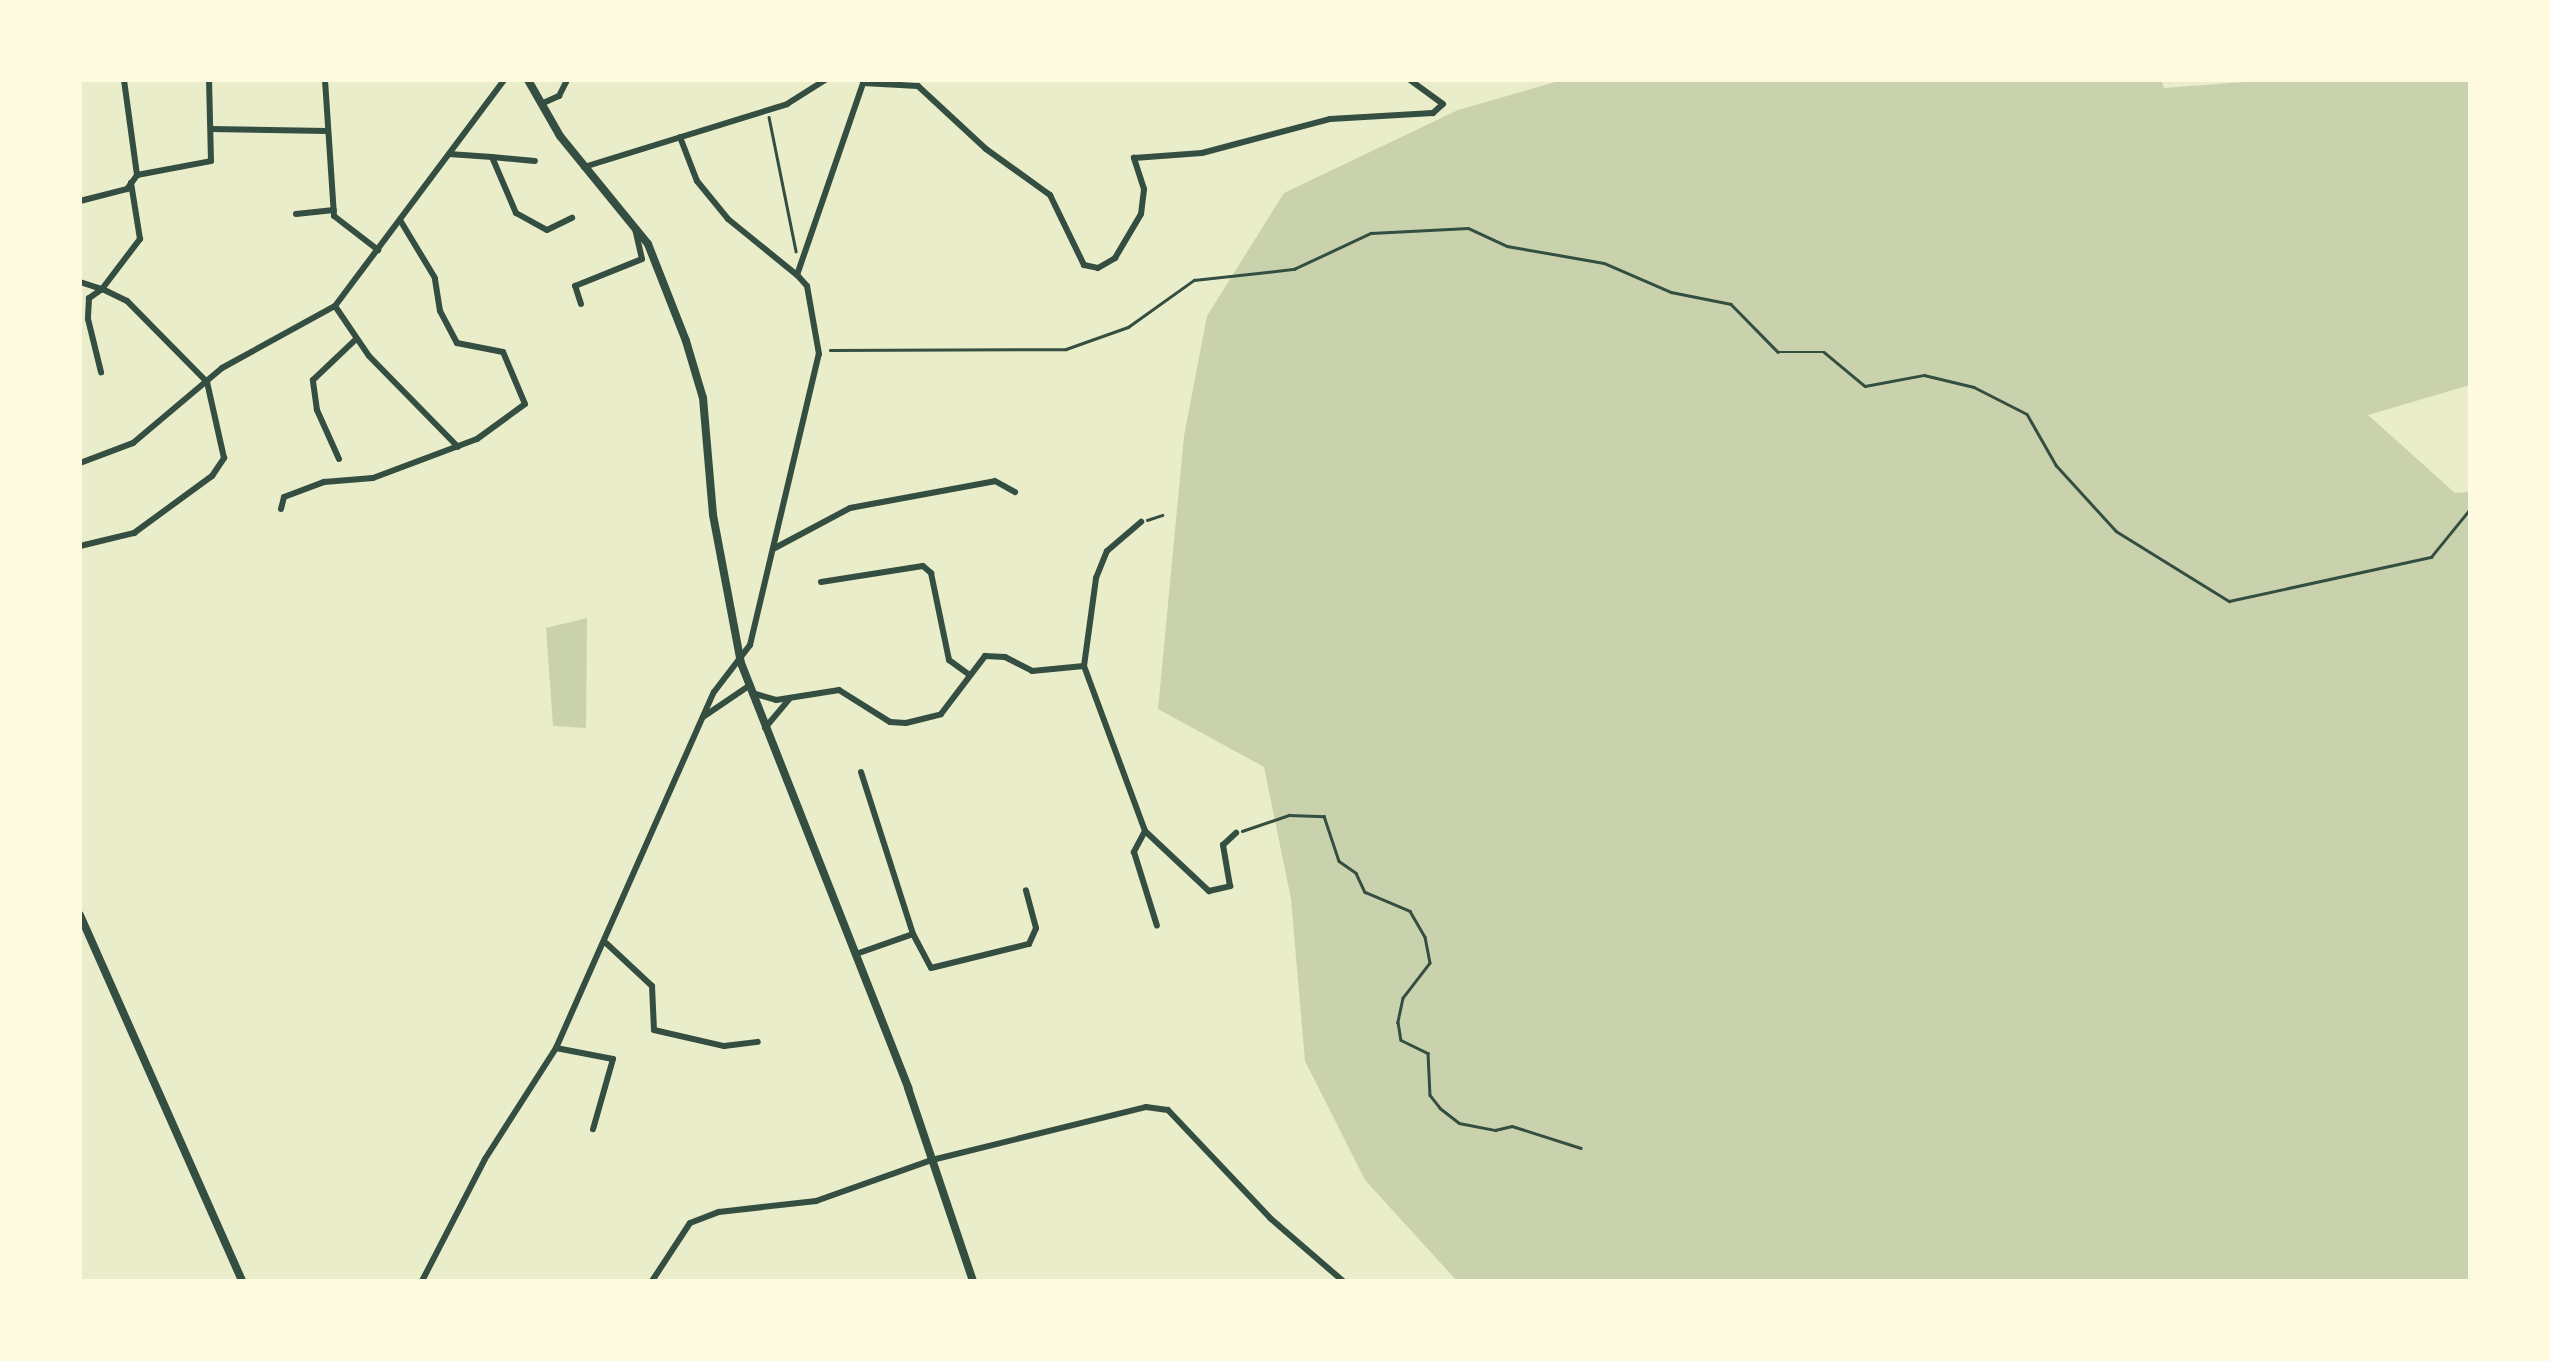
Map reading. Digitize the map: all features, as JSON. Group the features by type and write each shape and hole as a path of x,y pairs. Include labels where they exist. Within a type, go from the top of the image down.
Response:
{"street":[{"path":"124,80 138,175"},
{"path":"80,201 131,183 138,175 212,160 210,80"},
{"path":"325,80 334,210 378,250"},
{"path":"80,463 132,443 255,346 336,306 504,80"},
{"path":"528,80 582,167 648,244 703,398 713,515 741,663 856,954 973,1281"},
{"path":"541,104 559,96 567,80"},
{"path":"582,167 768,110 825,80"},
{"path":"798,272 864,82 918,86 986,149 1050,195 1084,265 1098,268 1115,258 1142,214 1144,189 1134,158 1202,153 1330,119 1433,113 1443,104 1410,80"},
{"path":"211,129 327,131"},
{"path":"422,1281 485,1159 556,1048 606,943 714,692 741,663 819,354 807,286 798,272 728,219 697,181 680,137"},
{"path":"449,154 535,160"},
{"path":"492,157 516,212 547,230 572,218"},
{"path":"102,372 88,319 89,298 102,289 140,239 131,183"},
{"path":"296,214 334,210"},
{"path":"281,509 284,497 324,482 373,478 458,446 521,408 525,393 503,352 457,343 440,311 435,278 400,220"},
{"path":"581,304 575,286 642,259 635,229"},
{"path":"80,282 127,301 207,382 223,435 220,469 134,533 80,546"},
{"path":"336,306 356,339 458,446"},
{"path":"339,459 317,410 312,380 356,339"},
{"path":"772,550 850,508 994,481 1014,492"},
{"path":"1141,522 1107,551 1096,578 1084,666 1145,831 1209,891 1230,886 1223,845 1236,833"},
{"path":"821,582 924,566 931,573 950,660 968,674"},
{"path":"702,718 751,689 790,698 839,690 890,722 920,721 951,705 968,674 994,654 1032,671 1084,666"},
{"path":"765,728 790,698"},
{"path":"860,772 914,934 930,968 1029,944 1036,928 1026,890"},
{"path":"1145,831 1134,852 1157,926"},
{"path":"80,915 242,1281"},
{"path":"856,954 914,934"},
{"path":"606,943 652,986 654,1030 724,1046 758,1042"},
{"path":"556,1048 613,1059 592,1128"},
{"path":"652,1281 690,1222 719,1212 816,1201 932,1160 1146,1107 1168,1110 1270,1218 1344,1281"}],"path":[{"path":"768,110 798,272"},
{"path":"830,350 1066,349 1128,327 1194,280 1294,268 1371,233 1468,228 1507,246 1604,263 1671,292 1731,304 1778,352 1824,352 1865,386 1924,376 1974,386 2027,414 2056,465 2116,531 2229,601 2431,557 2470,509"},
{"path":"1141,522 1162,516"},
{"path":"1236,833 1288,816 1324,816 1339,861 1356,873 1365,892 1410,911 1426,938 1430,963 1403,998 1398,1022 1401,1040 1428,1053 1430,1095 1440,1108 1459,1123 1495,1130 1512,1126 1580,1148"}],"green space":[{"path":"1562,80 2161,80 2164,88 2271,80 2470,80 2470,385 2368,415 2455,493 2470,492 2470,1281 1457,1281 1365,1180 1305,1061 1291,899 1264,767 1158,709 1184,436 1207,316 1284,193 1458,110"},
{"path":"587,618 586,728 553,726 546,628"}]}
